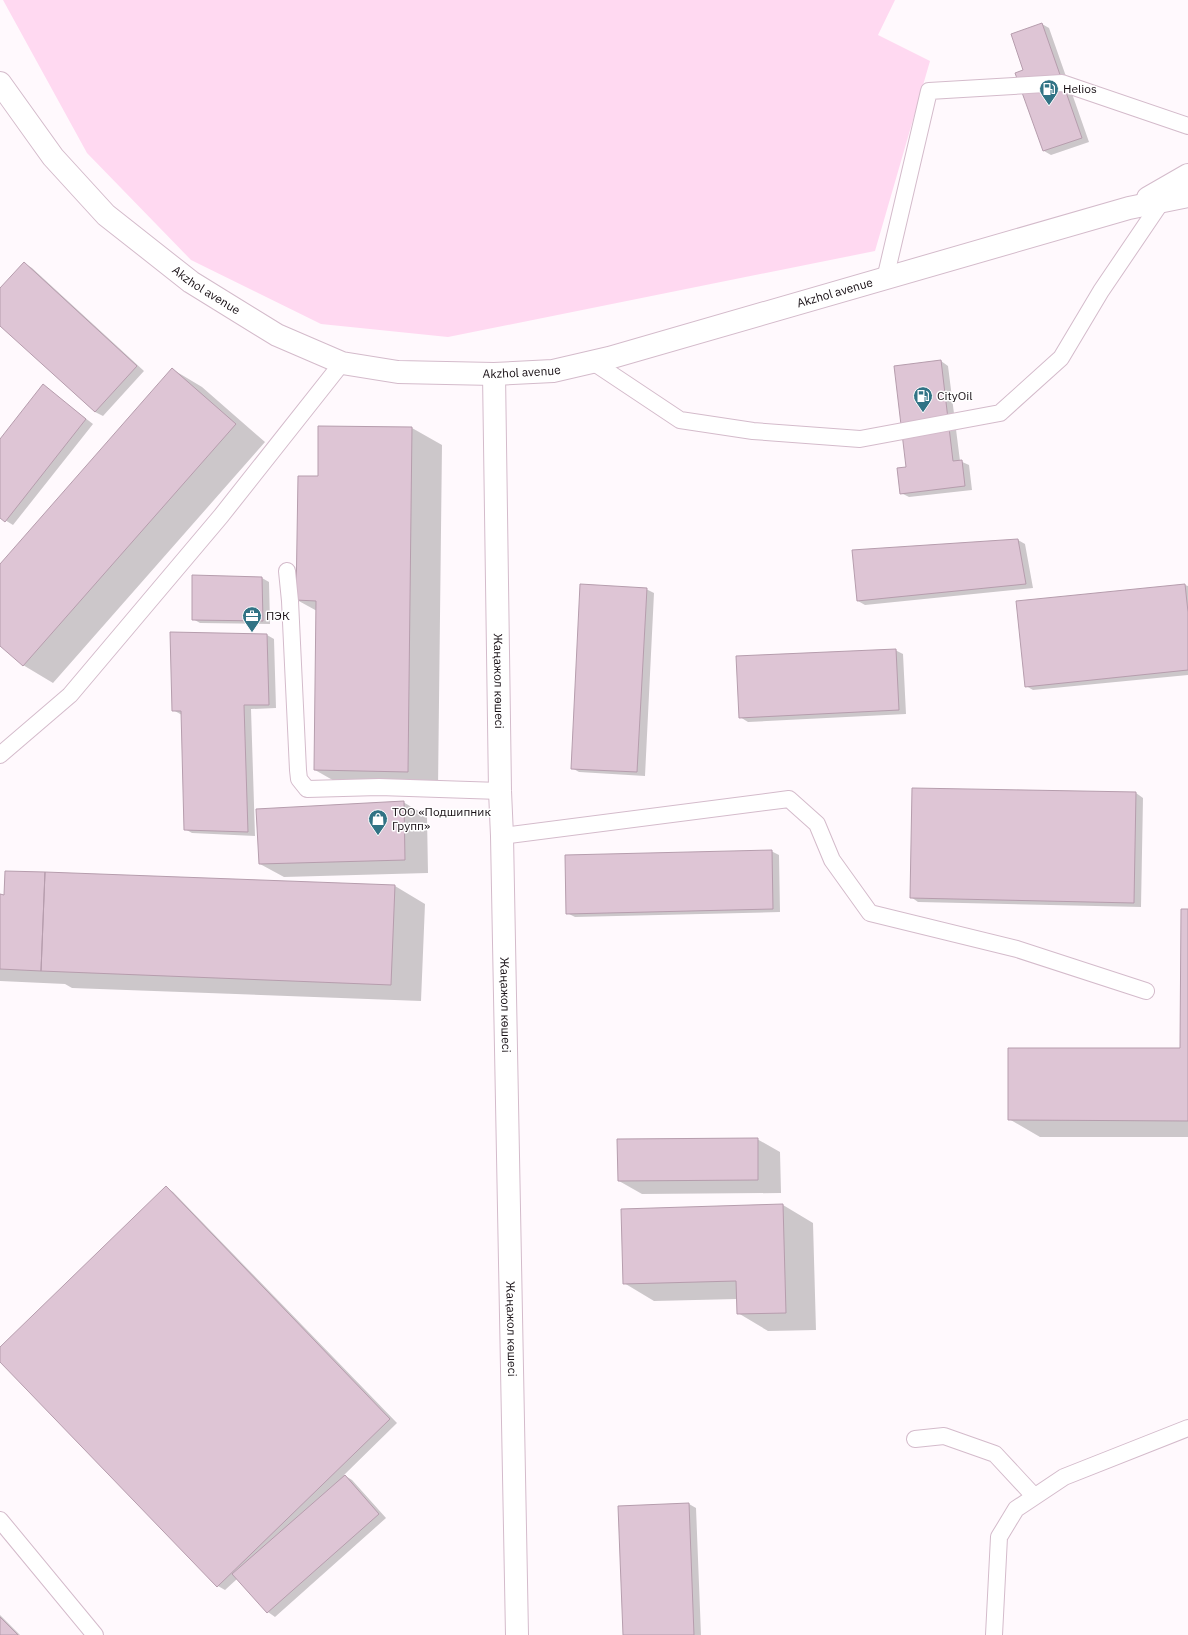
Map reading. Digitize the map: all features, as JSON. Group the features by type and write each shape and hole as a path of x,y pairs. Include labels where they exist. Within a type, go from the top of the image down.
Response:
{"main road":[{"name":"Akzhol avenue","path":"0,84 53,157 106,215 192,282 277,335 342,363 398,372 494,374 553,371 594,362 1130,208 1188,196"},
{"name":"Akzhol avenue","path":"1130,208 1188,175"},
{"name":"Жаңажол көшесі","path":"494,374 500,791 517,1635"}],"lane":[{"path":"885,279 929,90 1062,83 1188,126"},
{"path":"594,362 680,420 753,431 860,440 1000,413 1061,358 1101,291 1162,201"},
{"path":"0,755 70,695 221,516 342,363"},
{"path":"287,571 290,601 298,770 302,785 307,789 379,787 500,791"},
{"path":"502,836 789,799 817,824 832,860 870,913 1017,949 1146,991"},
{"path":"994,1635 999,1536 1016,1510 1034,1496 1064,1477 1188,1428"},
{"path":"915,1439 944,1436 995,1454 1034,1496"},
{"path":"0,1520 95,1635"}],"shaded area":[{"path":"3,0 895,0 878,35 930,61 875,251 448,337 321,324 191,260 87,153"}],"building":[{"name":"Helios","path":"1042,23 1082,138 1043,151 1015,73 1023,70 1011,34"},
{"path":"24,262 137,366 95,412 0,326 0,288"},
{"name":"CityOil","path":"941,360 953,461 962,460 965,486 900,494 897,468 906,467 894,366"},
{"path":"172,368 236,424 23,666 0,646 0,564"},
{"path":"43,384 86,419 5,522 0,518 0,439"},
{"path":"318,426 412,427 408,772 314,770 316,601 296,600 298,476 318,476"},
{"path":"1018,539 1026,584 857,601 852,550"},
{"path":"192,575 262,577 263,621 192,620"},
{"path":"580,584 647,588 637,772 571,769"},
{"path":"1185,584 1188,612 1188,670 1025,687 1016,601"},
{"path":"170,632 267,634 269,705 244,705 248,832 184,830 181,711 172,711"},
{"path":"896,649 899,710 739,718 736,656"},
{"path":"912,788 1136,792 1134,903 910,898"},
{"path":"404,801 405,860 259,864 256,809"},
{"path":"772,850 773,909 566,914 565,855"},
{"path":"5,871 45,872 41,971 0,969 0,894 4,895"},
{"path":"45,872 395,885 391,985 41,971"},
{"path":"1181,909 1188,909 1188,1121 1008,1120 1008,1048 1180,1048"},
{"path":"758,1138 758,1180 618,1181 617,1139"},
{"path":"166,1186 390,1419 217,1587 0,1362 0,1347"},
{"path":"783,1204 786,1313 737,1314 736,1281 623,1284 621,1209"},
{"path":"345,1475 379,1514 267,1613 232,1574"},
{"path":"689,1503 694,1635 623,1635 618,1506"},
{"path":"0,1617 18,1635 0,1635"}],"place":[{"name":"Helios","path":"1049,106"},
{"name":"CityOil","path":"923,413"},
{"name":"ПЭК","path":"252,633"},
{"name":"ТОО «Подшипник Групп»","path":"378,836"}]}
